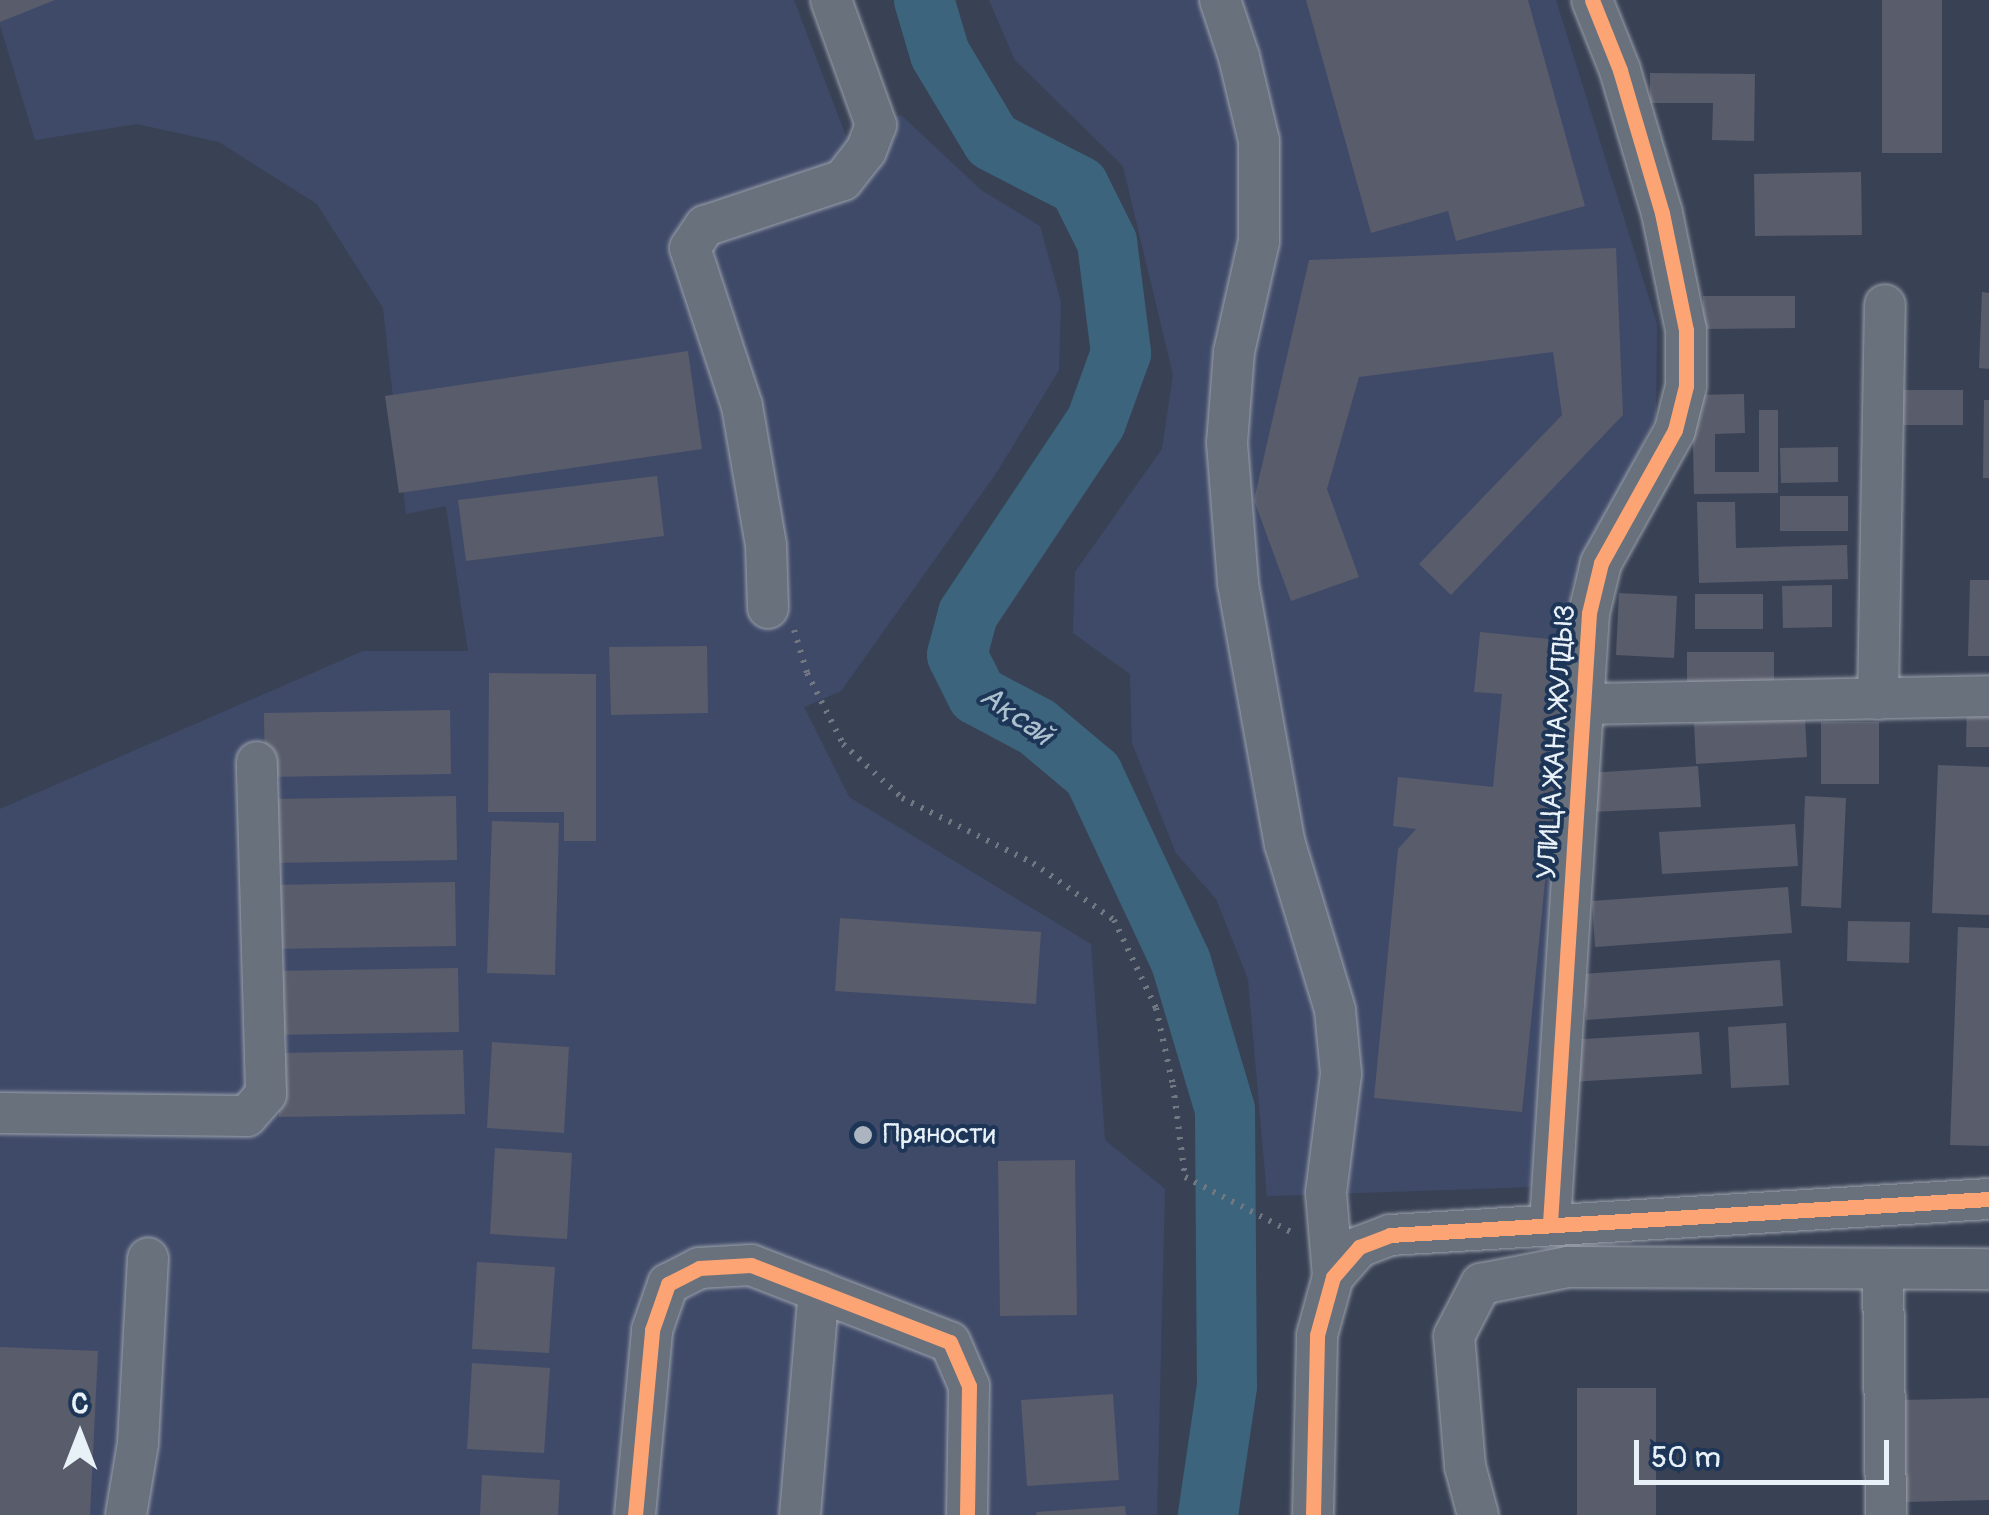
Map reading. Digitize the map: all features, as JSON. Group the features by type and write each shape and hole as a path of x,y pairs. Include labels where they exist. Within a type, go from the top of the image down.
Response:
{"street":[{"path":"780,615 742,406 690,248 706,226 843,180 866,151 876,125 831,0"},
{"path":"1220,0 1239,56 1259,141 1259,242 1234,352 1227,443 1238,584 1285,844 1334,1010 1341,1074 1326,1193 1333,1277 1317,1335 1313,1515"},
{"name":"УЛИЦА ЖАНА ЖУЛДЫЗ","path":"1550,1223 1589,613 1601,564 1675,430 1686,386 1686,330 1662,212 1620,70 1592,0"},
{"path":"1878,699 1885,305"},
{"path":"1583,704 1989,696"},
{"path":"0,1114 247,1116 266,1094 256,762"},
{"path":"1333,1277 1360,1247 1390,1234 1989,1199"},
{"path":"126,1515 138,1443 148,1258"},
{"path":"635,1515 652,1330 668,1284 699,1268 751,1265 950,1342 970,1386 966,1515"},
{"path":"1478,1515 1465,1466 1454,1336 1481,1284 1568,1268 1989,1269"},
{"path":"1882,1268 1886,1515"},
{"path":"800,1515 818,1291"}],"path":[{"path":"780,615 843,744 902,798 1033,863 1114,920 1156,1008 1173,1085 1185,1177 1262,1213"}],"shaded area":[{"path":"0,0 794,0 846,136 901,115 981,190 1040,226 1061,302 1059,370 997,472 841,691 804,707 849,797 1091,944 1105,1140 1165,1189 1157,1515 0,1515 0,809 363,651 468,651 446,506 406,514 383,308 317,204 219,142 137,124 35,140 0,25"},
{"path":"989,0 1556,0 1657,324 1656,417 1571,588 1532,1187 1267,1196 1248,979 1216,899 1176,853 1132,743 1130,674 1073,633 1075,572 1162,449 1173,375 1123,166 1015,60"}],"building":[{"path":"0,0 55,0 0,22"},
{"path":"1306,0 1528,0 1585,206 1456,241 1448,211 1371,233"},
{"path":"1882,0 1942,0 1942,153 1882,153"},
{"path":"1650,73 1755,74 1754,141 1712,140 1713,103 1650,103"},
{"path":"1861,172 1862,235 1755,236 1754,174"},
{"path":"1616,248 1623,415 1451,595 1419,564 1562,415 1553,352 1359,377 1327,489 1359,577 1291,601 1254,500 1309,260"},
{"path":"1982,292 1989,293 1989,369 1979,368"},
{"path":"1703,296 1795,296 1795,328 1703,329"},
{"path":"688,351 702,449 399,493 385,396"},
{"path":"1895,390 1963,390 1963,425 1895,425"},
{"path":"1744,394 1745,433 1715,434 1715,472 1759,472 1759,410 1778,410 1778,493 1694,494 1692,395"},
{"path":"1984,400 1989,400 1989,478 1983,478"},
{"path":"1838,447 1838,482 1781,483 1780,448"},
{"path":"657,476 664,536 466,561 458,500"},
{"path":"1780,496 1848,496 1848,531 1780,531"},
{"path":"1697,502 1735,502 1736,548 1847,545 1848,579 1699,583"},
{"path":"1970,580 1989,580 1989,656 1968,656"},
{"path":"1832,585 1832,627 1783,628 1782,586"},
{"path":"1619,593 1677,596 1674,658 1616,655"},
{"path":"1695,594 1763,594 1763,629 1695,629"},
{"path":"1480,632 1569,641 1522,1112 1374,1098 1398,849 1416,829 1393,826 1398,777 1493,787 1502,694 1474,692"},
{"path":"707,646 708,713 611,715 609,647"},
{"path":"1687,652 1774,652 1774,684 1687,684"},
{"path":"489,673 596,674 596,841 564,841 564,812 488,812"},
{"path":"1967,701 1989,701 1989,747 1966,747"},
{"path":"450,710 451,774 265,777 264,713"},
{"path":"1805,717 1807,757 1696,764 1694,723"},
{"path":"1821,722 1879,722 1879,784 1821,784"},
{"path":"1938,765 1989,767 1989,915 1932,913"},
{"path":"1698,766 1701,807 1590,812 1588,773"},
{"path":"456,796 457,860 272,863 271,799"},
{"path":"1805,796 1846,798 1841,908 1801,906"},
{"path":"492,821 559,823 555,975 487,973"},
{"path":"1795,824 1798,866 1662,874 1659,832"},
{"path":"455,882 456,946 270,949 269,885"},
{"path":"1788,887 1792,933 1595,947 1592,901"},
{"path":"840,918 1041,932 1036,1004 835,991"},
{"path":"1848,921 1910,922 1909,963 1847,961"},
{"path":"1958,927 1989,928 1989,1146 1950,1145"},
{"path":"1780,960 1783,1006 1586,1020 1583,974"},
{"path":"458,968 459,1032 273,1035 272,971"},
{"path":"1786,1023 1789,1085 1731,1088 1728,1027"},
{"path":"1699,1032 1702,1074 1570,1082 1568,1040"},
{"path":"492,1042 569,1047 564,1133 487,1128"},
{"path":"463,1050 465,1114 279,1117 278,1053"},
{"path":"495,1148 572,1153 567,1239 490,1234"},
{"path":"1075,1160 1077,1315 1000,1316 998,1161"},
{"path":"477,1262 555,1267 549,1353 472,1349"},
{"path":"0,1347 98,1351 90,1515 0,1515"},
{"path":"472,1363 550,1368 544,1453 467,1449"},
{"path":"1577,1388 1656,1388 1656,1515 1577,1515"},
{"path":"1113,1394 1119,1480 1027,1486 1021,1400"},
{"path":"1989,1398 1989,1500 1904,1502 1902,1400"},
{"path":"482,1475 560,1480 558,1515 480,1515"},
{"path":"1125,1506 1126,1515 1036,1512"}],"waterway":[{"name":"Ақсай","path":"924,0 940,54 992,141 1079,186 1107,242 1121,353 1096,422 968,614 957,655 977,695 1037,727 1093,774 1181,962 1225,1110 1227,1386 1208,1515"}],"cycle path":[{"path":"1550,1223 1589,613 1601,563 1675,430 1686,386 1686,330 1662,213 1620,70 1592,0"},
{"path":"1313,1515 1317,1335 1333,1277 1359,1247 1390,1235 1989,1199"},
{"path":"635,1515 652,1330 668,1284 699,1268 751,1265 950,1342 969,1386 967,1515"}],"place":[{"name":"Пряности","path":"863,1135"}]}
